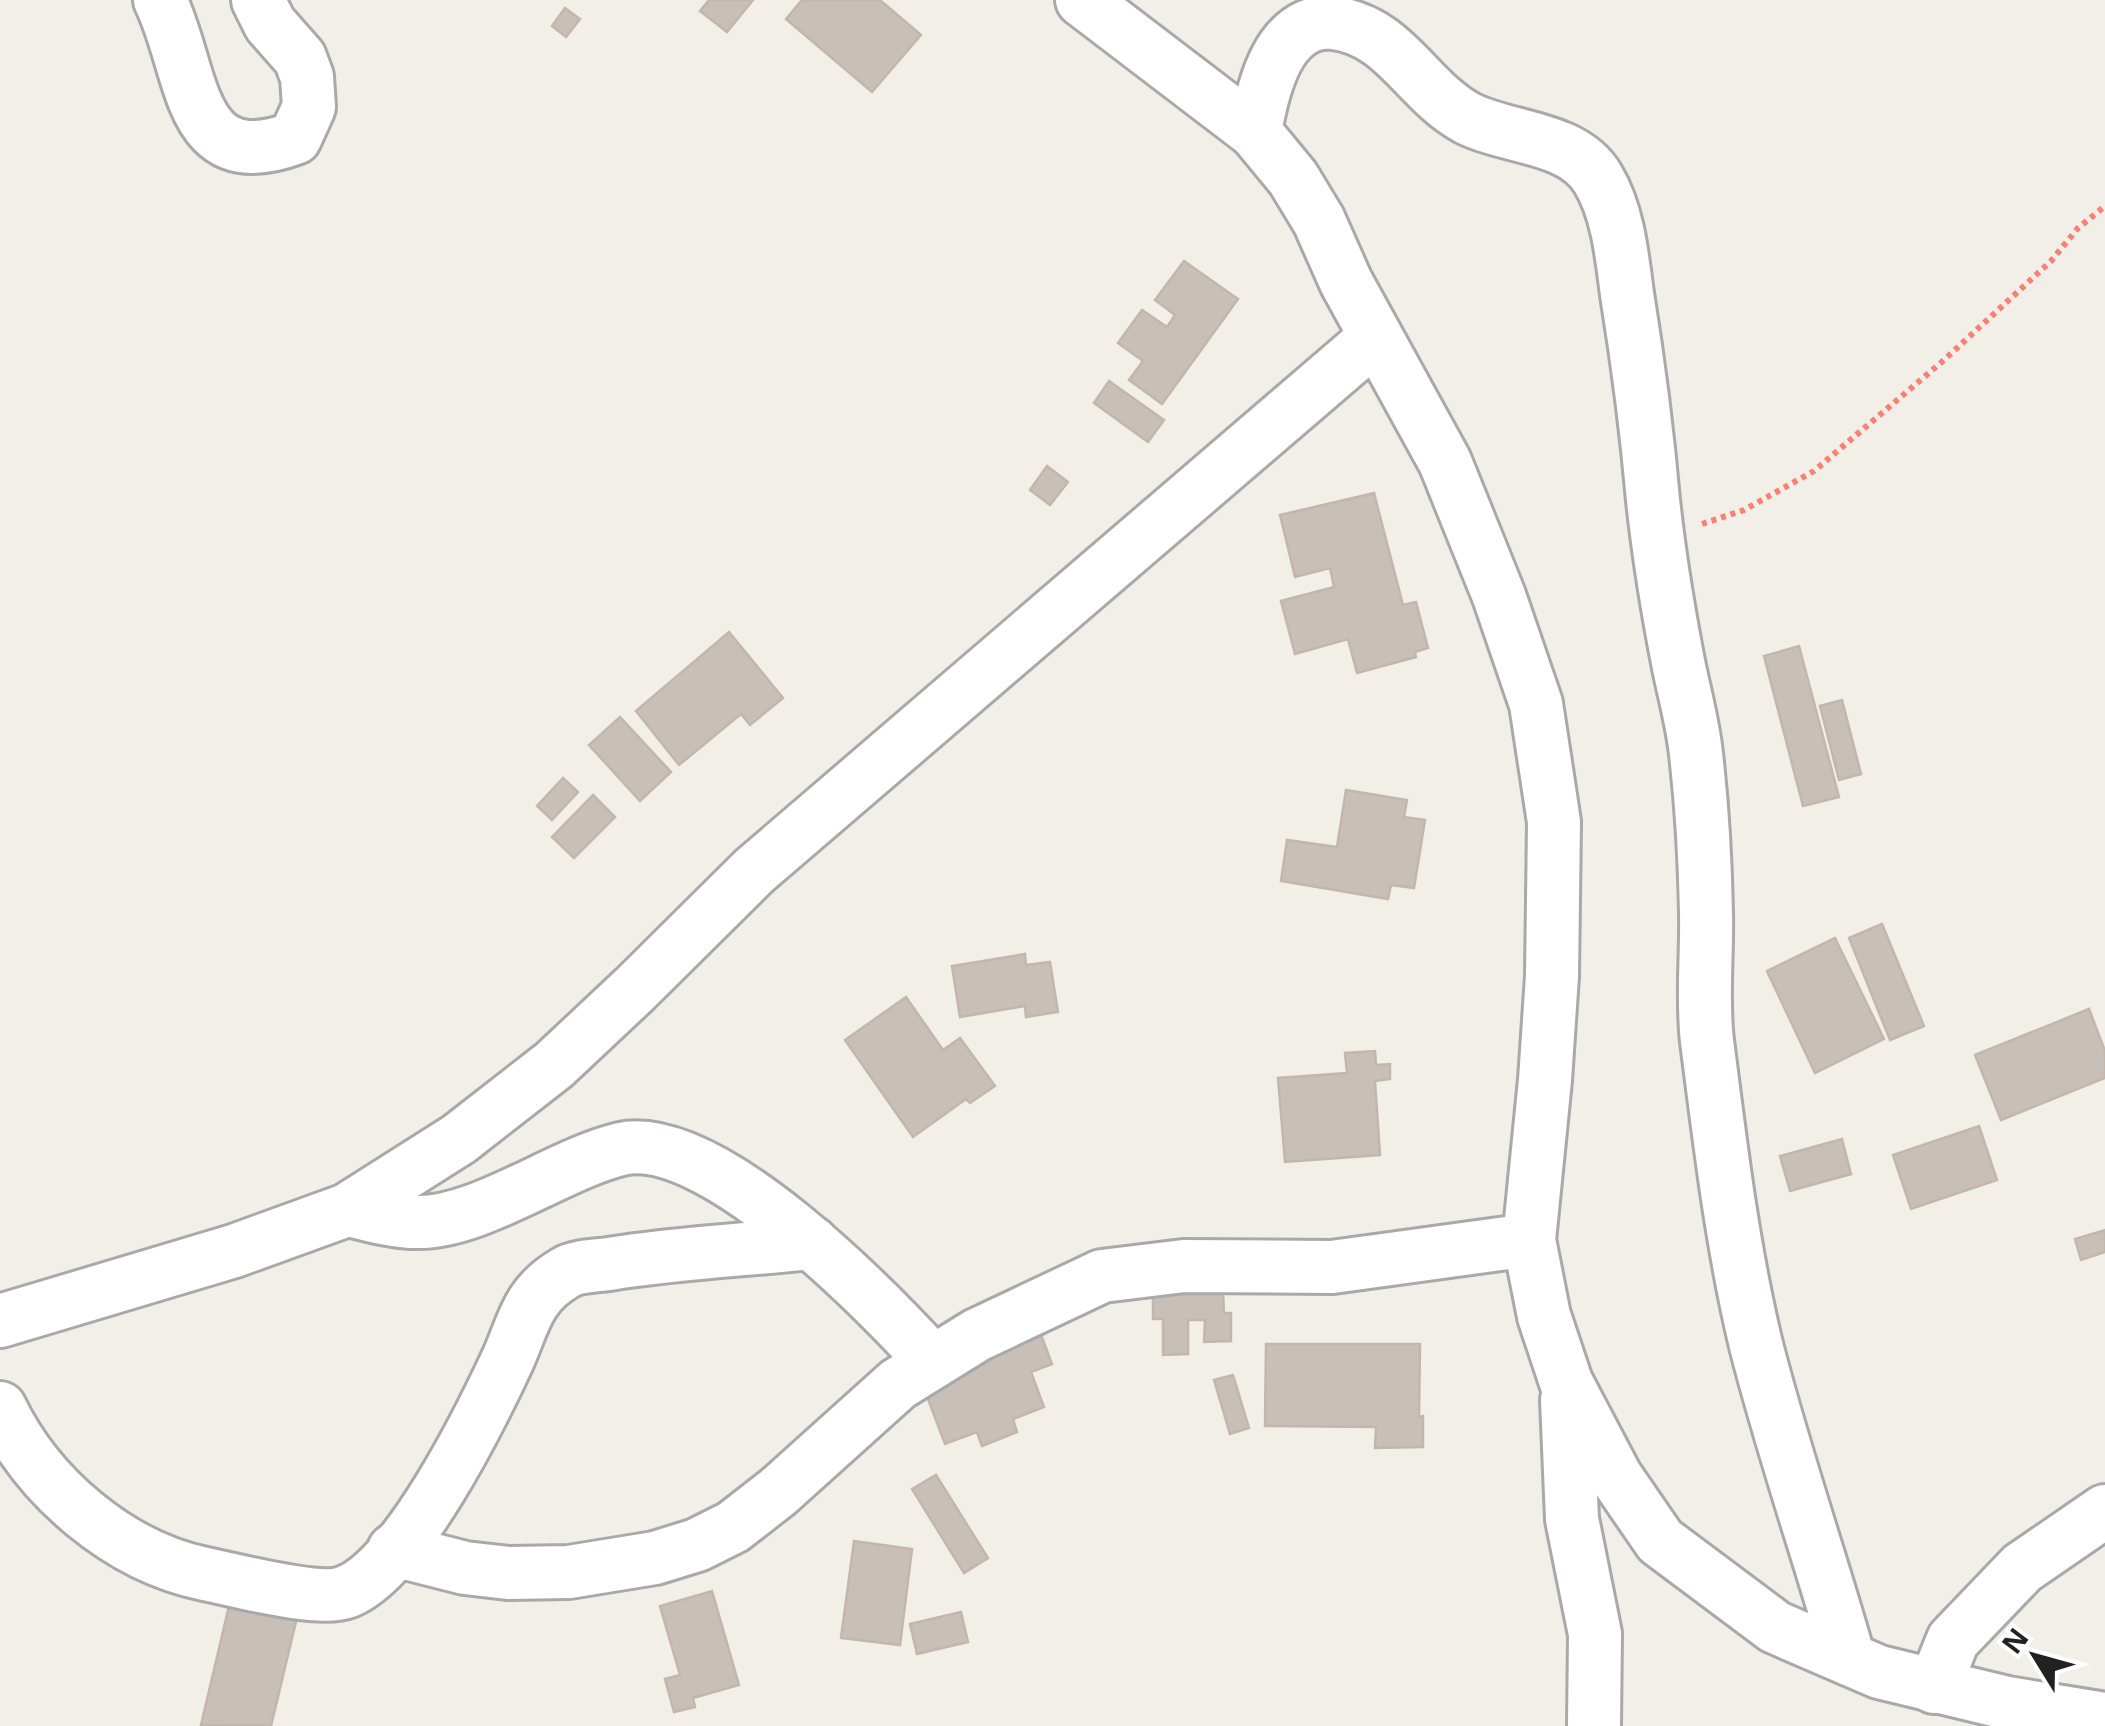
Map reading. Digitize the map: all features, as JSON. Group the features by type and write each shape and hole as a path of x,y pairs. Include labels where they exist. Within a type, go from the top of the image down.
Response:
{"street":[{"path":"160,0 199,112 211,134 234,146 269,148 295,138 309,107 307,77 300,58 270,24 258,0"},
{"path":"1105,8 1255,132 1294,178 1445,462 1536,704 1554,822 1552,976 1546,1080 1529,1240 1544,1316 1566,1382 1616,1477 1660,1541 1774,1627 1879,1672 1934,1687 2105,1719"},
{"path":"1255,132 1265,88 1282,51 1298,31 1320,22 1362,30 1383,41 1428,90 1471,120 1576,154 1588,164 1606,194 1620,249 1644,401 1657,539 1696,751 1706,909 1706,1034 1743,1277 1779,1430 1849,1659"},
{"path":"0,1321 234,1251 347,1210 459,1140 554,1065 754,871 1376,337"},
{"path":"347,1210 414,1222 434,1220 474,1209 586,1160 626,1148 652,1148 686,1156 812,1243 876,1300 933,1362"},
{"path":"394,1550 465,1568 523,1573 586,1569 655,1558 697,1545 733,1527 778,1492 898,1384 1033,1307 1102,1276 1184,1266 1332,1267 1529,1240"},
{"path":"0,1408 15,1440 42,1475 77,1506 144,1553 178,1568 300,1592 344,1594 373,1576 449,1476 510,1355 529,1304 568,1271 812,1243"},
{"path":"1566,1382 1572,1519 1596,1634 1594,1726"},
{"path":"1934,1687 1953,1640 2022,1568 2105,1511"}],"path":[{"path":"1657,539 1744,510 1814,471 1944,360 2021,285 2052,261 2078,228 2105,206"}],"building":[{"path":"709,0 753,0 727,32 700,11"},
{"path":"802,0 880,0 921,35 872,92 786,19"},
{"path":"565,8 580,19 566,37 552,26"},
{"path":"1184,261 1238,299 1162,404 1129,380 1143,361 1118,343 1142,310 1167,327 1175,315 1155,300"},
{"path":"1109,381 1164,420 1148,442 1094,403"},
{"path":"1047,466 1068,482 1050,505 1030,490"},
{"path":"1374,493 1403,605 1416,602 1428,648 1415,652 1416,657 1357,673 1348,639 1295,654 1281,601 1334,587 1330,568 1295,577 1280,515"},
{"path":"729,632 783,698 750,725 741,714 679,765 636,711"},
{"path":"1799,646 1839,797 1803,806 1764,656"},
{"path":"1842,700 1861,774 1839,780 1820,706"},
{"path":"620,717 671,772 640,801 589,745"},
{"path":"563,778 578,792 552,820 537,806"},
{"path":"1346,790 1407,800 1404,817 1425,820 1414,888 1391,885 1388,899 1281,881 1287,840 1337,847"},
{"path":"593,795 615,817 574,858 552,837"},
{"path":"1882,924 1924,1026 1890,1040 1849,938"},
{"path":"1835,938 1884,1039 1815,1073 1767,971"},
{"path":"1025,954 1026,965 1050,962 1058,1012 1026,1017 1025,1006 960,1017 952,966"},
{"path":"906,997 943,1050 960,1038 995,1086 970,1103 966,1099 913,1137 845,1040"},
{"path":"2089,1009 2105,1051 2105,1078 2001,1120 1975,1055"},
{"path":"1375,1051 1376,1065 1390,1064 1390,1079 1375,1081 1380,1155 1285,1162 1278,1078 1347,1073 1345,1053"},
{"path":"1979,1126 1997,1180 1911,1209 1893,1155"},
{"path":"1842,1139 1851,1174 1790,1191 1780,1156"},
{"path":"2105,1230 2105,1252 2081,1260 2075,1239"},
{"path":"1153,1291 1223,1291 1224,1313 1231,1313 1231,1341 1204,1342 1205,1320 1188,1320 1188,1354 1163,1355 1163,1319 1153,1319"},
{"path":"1040,1332 1052,1364 1031,1372 1044,1407 1013,1419 1017,1432 982,1446 977,1432 945,1444 920,1378"},
{"path":"1266,1344 1420,1344 1419,1417 1423,1416 1423,1447 1375,1448 1376,1427 1265,1426"},
{"path":"1233,1375 1249,1428 1230,1434 1214,1380"},
{"path":"936,1475 988,1558 964,1573 912,1489"},
{"path":"854,1541 912,1549 900,1645 841,1638"},
{"path":"233,1589 300,1605 271,1726 201,1725"},
{"path":"712,1591 739,1685 693,1698 695,1707 674,1712 665,1679 680,1675 660,1606"},
{"path":"961,1612 968,1642 917,1654 910,1624"}]}
